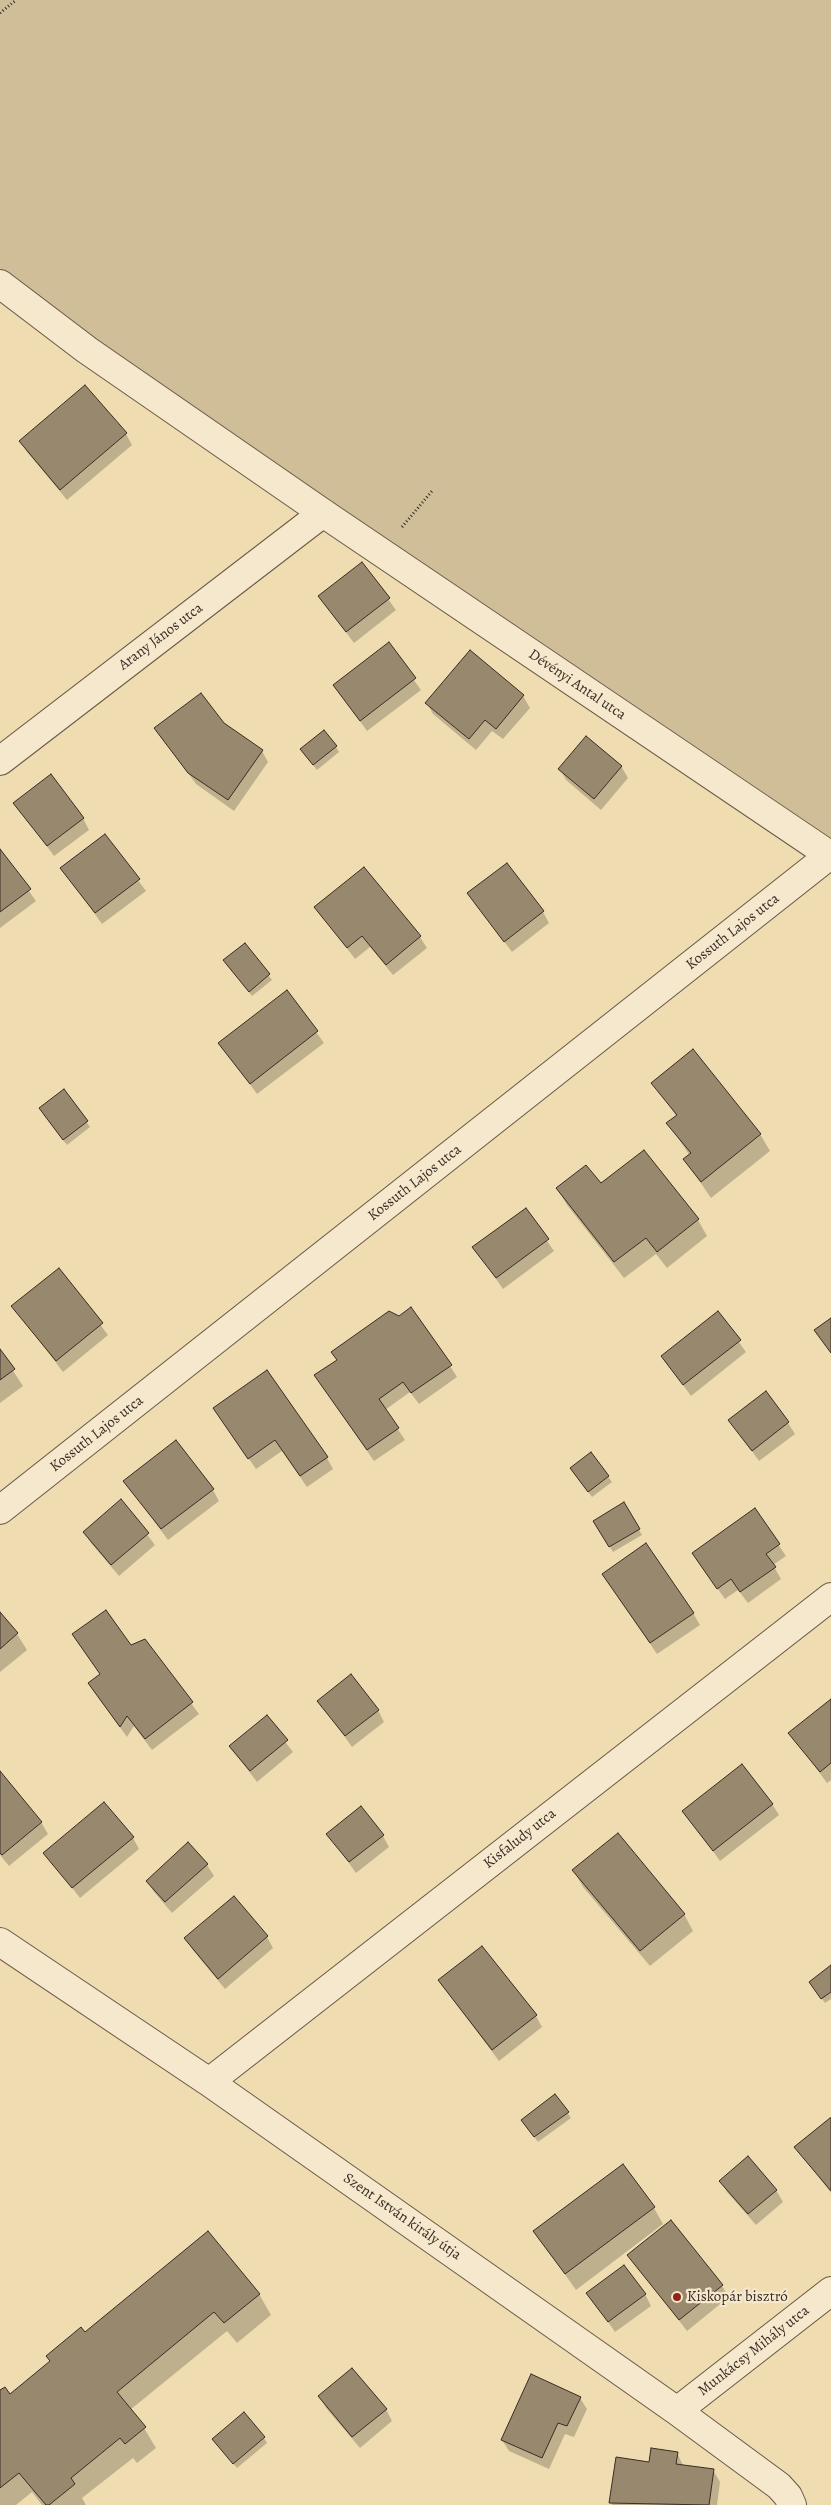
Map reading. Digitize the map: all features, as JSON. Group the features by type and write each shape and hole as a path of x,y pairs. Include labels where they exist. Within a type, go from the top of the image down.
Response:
{"street":[{"name":"Dévényi Antal utca","path":"0,284 87,350 323,513 830,856"},
{"name":"Arany János utca","path":"0,761 323,513"},
{"name":"Kossuth Lajos utca","path":"0,1510 830,856"},
{"name":"Kisfaludy utca","path":"209,2082 831,1597"},
{"name":"Szent István király útja","path":"0,1942 209,2082 677,2411 780,2486 792,2505"},
{"name":"Munkácsy Mihály utca","path":"677,2411 831,2291"}],"path":[{"path":"0,13 16,0"},
{"path":"380,552 432,491"}],"shaded area":[{"path":"0,0 831,0 831,856 0,278"}],"building":[{"path":"85,385 127,433 60,490 19,441"},
{"path":"362,562 390,598 346,632 318,596"},
{"path":"389,642 416,678 360,721 333,685"},
{"path":"470,650 524,695 496,729 485,720 469,739 425,703"},
{"path":"201,693 224,723 263,750 228,800 188,773 154,728"},
{"path":"324,730 337,746 313,765 300,749"},
{"path":"586,736 622,766 594,799 558,769"},
{"path":"51,774 84,818 47,846 13,803"},
{"path":"105,834 140,879 95,913 60,868"},
{"path":"0,849 31,889 0,912"},
{"path":"507,863 544,911 504,942 467,893"},
{"path":"364,867 421,936 386,965 362,936 347,948 314,907"},
{"path":"245,943 270,974 249,992 223,960"},
{"path":"287,990 318,1031 250,1084 218,1043"},
{"path":"693,1049 761,1134 701,1182 683,1159 691,1153 666,1123 677,1115 651,1083"},
{"path":"64,1089 88,1121 63,1140 39,1108"},
{"path":"644,1150 699,1219 657,1252 646,1238 614,1262 556,1188 586,1165 601,1183"},
{"path":"526,1208 549,1239 496,1278 472,1247"},
{"path":"59,1268 103,1323 56,1361 11,1306"},
{"path":"411,1307 452,1365 411,1393 403,1382 379,1399 399,1428 367,1450 314,1375 337,1360 331,1352 389,1311 399,1316"},
{"path":"718,1311 741,1340 683,1385 661,1356"},
{"path":"831,1318 831,1353 814,1330"},
{"path":"0,1349 15,1369 0,1380"},
{"path":"267,1370 328,1457 300,1476 275,1440 248,1459 213,1408"},
{"path":"766,1391 789,1422 752,1451 728,1420"},
{"path":"176,1440 214,1489 161,1529 123,1481"},
{"path":"591,1452 609,1476 588,1492 570,1468"},
{"path":"121,1499 149,1533 111,1565 83,1532"},
{"path":"624,1502 640,1529 609,1547 593,1521"},
{"path":"755,1508 780,1544 766,1554 776,1567 740,1592 731,1579 717,1589 692,1553"},
{"path":"646,1543 694,1613 650,1643 602,1574"},
{"path":"106,1610 131,1645 145,1639 193,1702 145,1739 127,1716 120,1727 88,1683 100,1674 72,1634"},
{"path":"0,1612 18,1633 0,1649"},
{"path":"351,1674 379,1710 345,1736 317,1701"},
{"path":"831,1699 831,1763 820,1772 788,1733"},
{"path":"267,1715 288,1740 250,1771 229,1746"},
{"path":"742,1764 773,1804 713,1851 682,1811"},
{"path":"0,1771 42,1822 2,1855 0,1853"},
{"path":"104,1802 134,1837 72,1888 43,1853"},
{"path":"361,1806 384,1835 349,1862 326,1834"},
{"path":"618,1833 685,1914 640,1951 572,1870"},
{"path":"188,1842 208,1864 165,1902 146,1881"},
{"path":"234,1896 268,1936 218,1979 184,1938"},
{"path":"482,1946 537,2015 492,2050 438,1980"},
{"path":"831,1965 831,1992 821,1999 809,1982"},
{"path":"555,2094 569,2112 534,2137 521,2120"},
{"path":"831,2118 831,2191 794,2147"},
{"path":"748,2156 777,2190 748,2214 719,2181"},
{"path":"623,2164 655,2207 565,2274 533,2231"},
{"path":"671,2220 723,2285 679,2320 627,2255"},
{"path":"208,2231 260,2294 224,2323 214,2312 117,2392 146,2427 125,2444 120,2438 71,2478 75,2484 49,2505 46,2505 19,2473 0,2488 0,2390 5,2387 10,2394 50,2361 46,2356 81,2327 85,2332"},
{"path":"624,2265 646,2294 608,2322 586,2293"},
{"path":"352,2368 387,2409 352,2437 318,2396"},
{"path":"531,2374 581,2397 567,2426 558,2423 542,2458 501,2440"},
{"path":"244,2412 265,2437 233,2464 212,2439"},
{"path":"651,2448 678,2452 676,2464 714,2469 709,2505 609,2503 616,2457 649,2462"}],"place":[{"name":"Kiskopár bisztró","path":"677,2297"}]}
